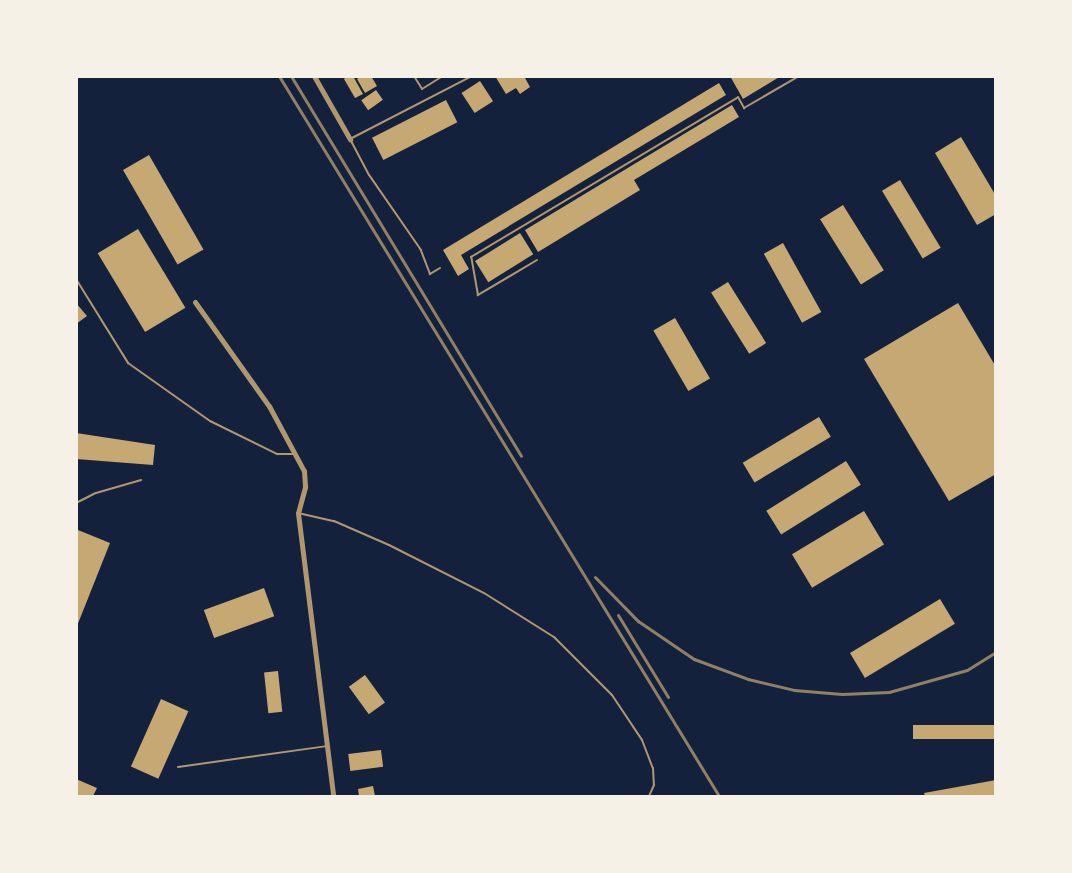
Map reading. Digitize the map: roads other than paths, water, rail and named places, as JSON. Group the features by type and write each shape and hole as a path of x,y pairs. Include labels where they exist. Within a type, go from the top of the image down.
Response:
{"street":[{"path":"314,76 350,139"},
{"path":"195,302 269,406 296,454 305,487 298,513 333,796"}],"lane":[{"path":"414,76 422,89 443,76"},
{"path":"440,268 430,274 420,250 369,175 350,139 472,76"},
{"path":"537,260 478,294 471,257 738,97 744,108 799,76"},
{"path":"76,279 128,363 210,421 277,454 296,454"},
{"path":"76,503 96,493 141,480"},
{"path":"298,513 334,521 389,545 484,593 554,638 612,695 642,740 653,768 654,785 649,796"},
{"path":"178,767 327,747"}],"railway":[{"path":"279,76 719,796"},
{"path":"291,76 521,456"},
{"path":"595,577 638,621 694,659 748,679 794,690 842,694 889,692 967,670 996,652"},
{"path":"618,615 668,697"}]}
